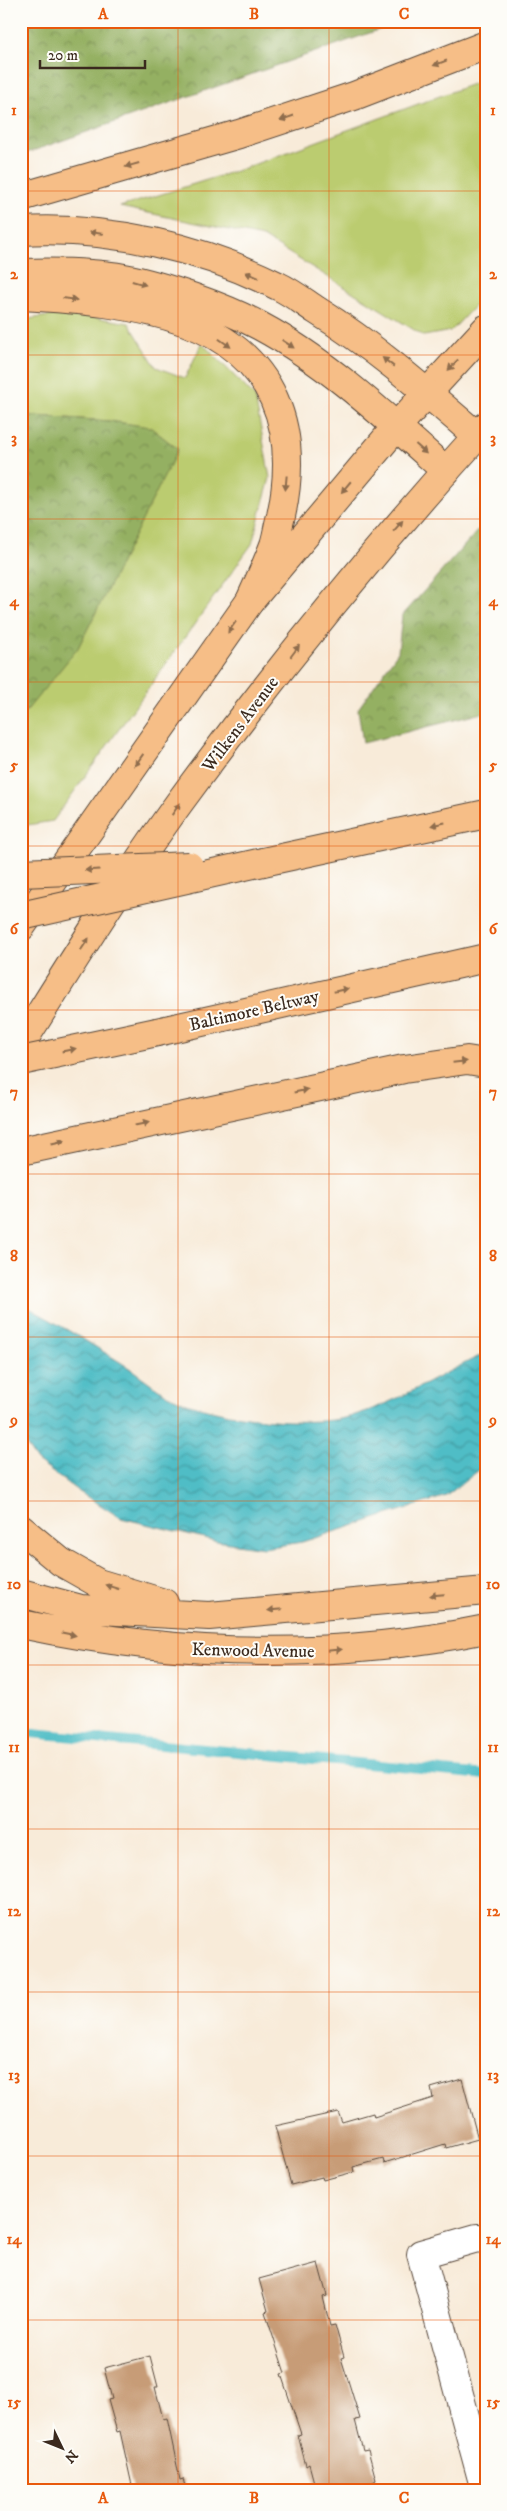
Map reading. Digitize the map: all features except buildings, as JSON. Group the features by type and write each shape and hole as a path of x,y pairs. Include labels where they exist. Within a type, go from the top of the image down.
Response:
{"main road":[{"path":"21,196 239,134 354,96 486,45"},
{"path":"21,231 60,229 131,238 205,256 278,286 347,329 427,393 481,431"},
{"path":"21,273 54,272 124,278 193,298 260,326 318,363 397,426 446,471"},
{"path":"21,296 62,298 124,307 186,322 219,338 243,356 263,378 277,404 286,431 288,461 285,496 274,544 250,601"},
{"path":"21,927 250,601 397,426 486,329"},
{"name":"Wilkens Avenue","path":"21,1044 61,979 179,804 333,602 481,431"},
{"path":"21,916 486,814"},
{"path":"21,873 263,862"},
{"name":"Baltimore Beltway","path":"21,1061 486,958"},
{"path":"21,1061 61,979"},
{"path":"21,1150 404,1069 467,1060 486,1064"},
{"path":"21,1529 61,1562 98,1583 209,1616"},
{"name":"Kenwood Avenue","path":"21,1593 82,1609 209,1616 486,1591"},
{"name":"Kenwood Avenue","path":"21,1624 76,1635 202,1650 330,1651 486,1629"}],"street":[{"path":"485,2490 421,2254 477,2238 486,2239"}],"green space":[{"path":"21,21 404,21 21,155"},
{"path":"486,79 486,294 451,331 424,336 263,237 120,207 239,170"},
{"path":"70,313 129,323 156,367 185,378 202,343 255,397 270,478 252,544 53,821 21,826 21,713 28,710 110,421 21,415 21,320"},
{"path":"21,415 110,421 150,427 178,449 78,648 27,710 21,713"},
{"path":"486,521 486,712 363,743 358,709 398,652 402,616"}],"water":[{"path":"29,1308 109,1355 173,1398 218,1412 264,1419 310,1421 349,1417 385,1404 486,1353 486,1460 479,1470 446,1496 302,1542 264,1548 217,1541 121,1518 78,1491 37,1461 21,1438 21,1309"}],"waterway":[{"path":"21,1732 486,1775"}]}
